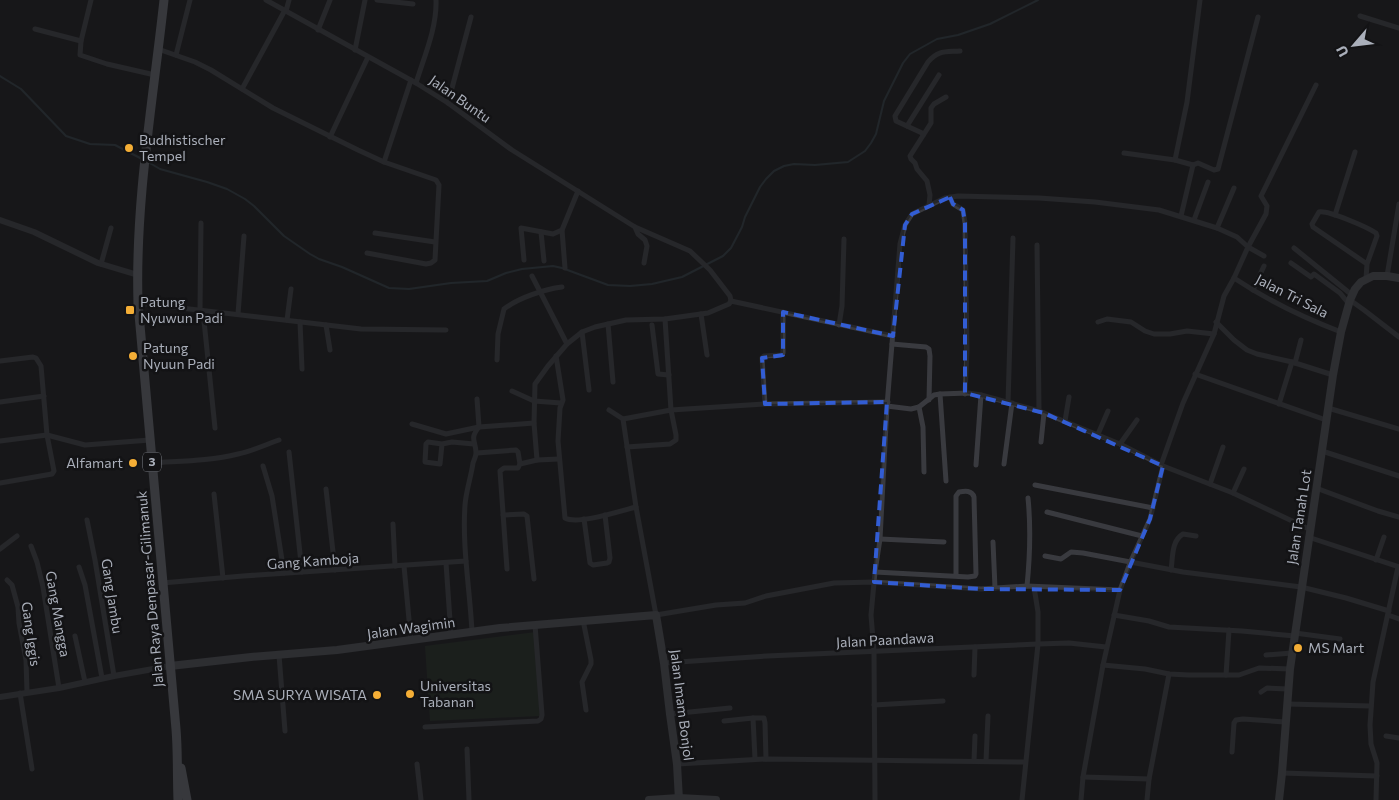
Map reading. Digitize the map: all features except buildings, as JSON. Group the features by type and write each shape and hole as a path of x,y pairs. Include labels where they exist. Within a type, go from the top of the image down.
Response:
{"highway":[{"name":"Jalan Raya Denpasar-Gilimanuk","path":"164,0 139,220 138,303 178,758 187,800"},
{"name":"Jalan Raya Denpasar-Gilimanuk","path":"178,758 178,800"}],"main road":[{"path":"1366,279 1378,276 1399,278"},
{"name":"Jalan Tanah Lot","path":"1279,800 1292,653 1333,375 1341,332 1350,300 1358,285 1366,279"},
{"name":"Jalan Wagimin","path":"170,666 337,650 535,625 656,615"},
{"name":"Jalan Imam Bonjol","path":"656,615 677,764 679,799"},
{"path":"649,800 716,800"}],"street":[{"path":"91,0 79,54 107,64 155,74"},
{"path":"176,55 190,0"},
{"name":"Jalan Buntu","path":"266,0 416,83 512,150 636,227 690,251 710,270 726,290 731,301"},
{"path":"242,90 285,11 289,0"},
{"path":"318,30 330,0"},
{"path":"355,50 365,0"},
{"path":"377,0 413,4"},
{"path":"416,83 431,34 436,0"},
{"path":"1176,160 1187,102 1200,0"},
{"path":"1360,16 1399,28"},
{"path":"448,104 471,17"},
{"path":"1124,152 1176,160 1193,165 1198,163 1214,170 1220,167 1258,17"},
{"path":"35,29 81,41"},
{"path":"158,49 211,70 273,108 330,137 384,162 436,180 439,185 435,260 431,264 426,264 367,253"},
{"path":"923,135 896,121 895,116 934,55 939,52 960,50"},
{"path":"330,137 368,57"},
{"path":"907,126 939,75"},
{"path":"384,162 411,80"},
{"path":"1081,800 1083,777 1106,647 1120,590 1150,519 1162,466 1195,374 1214,334 1224,296 1266,214 1267,206 1262,198 1262,194 1316,85"},
{"path":"929,205 930,195 927,180 910,156 931,123 931,108 934,104 946,98"},
{"path":"1336,215 1355,152"},
{"path":"1181,216 1193,165"},
{"path":"1194,220 1208,182"},
{"path":"1217,228 1234,188"},
{"path":"565,268 562,230 578,191"},
{"path":"875,800 874,652 871,615 880,538 897,281 902,232 906,221 912,214 950,197 1039,198 1095,202 1159,210 1194,220 1217,228 1237,238 1264,256"},
{"path":"950,197 953,204 964,210 967,350 965,394"},
{"path":"1387,276 1399,204"},
{"path":"1366,279 1367,264 1377,236 1376,233 1336,215 1320,211 1312,226 1367,264"},
{"path":"0,220 34,232 101,264 138,275"},
{"path":"201,223 202,311 215,428"},
{"path":"636,227 638,234 645,240 647,246 644,263"},
{"path":"101,264 111,228"},
{"path":"524,260 521,228 553,234 562,230"},
{"path":"540,232 544,261"},
{"path":"375,233 435,242"},
{"path":"238,314 244,236"},
{"path":"1004,464 1010,403 1012,238"},
{"path":"840,325 844,239"},
{"path":"1037,245 1042,412 1041,442"},
{"path":"1294,248 1350,300"},
{"path":"1291,263 1311,277 1314,274 1399,337"},
{"path":"1253,290 1264,266"},
{"path":"532,276 567,344"},
{"name":"Jalan Tri Sala","path":"1234,278 1253,290 1320,324 1341,332"},
{"path":"497,360 498,334 504,309 540,292 562,287"},
{"path":"287,320 291,289"},
{"path":"537,460 534,423 535,384 567,344 582,332 595,327 626,320 700,314 715,311 731,301 893,336"},
{"path":"138,303 361,329 446,330"},
{"path":"765,404 762,358 783,353 783,312"},
{"path":"700,314 707,355"},
{"path":"627,447 670,444 676,440 671,410 665,318"},
{"path":"1098,322 1107,319 1131,322 1145,331 1154,334 1170,334 1187,330 1214,334"},
{"path":"300,322 302,368"},
{"path":"1216,322 1247,350 1333,375"},
{"path":"608,324 613,382"},
{"path":"326,325 330,350"},
{"path":"652,325 658,374 669,375"},
{"path":"582,332 589,390"},
{"path":"1279,404 1301,340"},
{"path":"892,344 929,348 929,400"},
{"path":"556,356 563,400 560,408 559,459 565,518 571,520 584,519 636,507"},
{"path":"0,361 33,357 36,358 41,366 47,435 54,470 54,473 0,482"},
{"path":"1195,374 1326,420"},
{"path":"512,391 534,401 561,403"},
{"path":"940,394 946,481"},
{"path":"609,410 623,419 671,410 765,404 888,404 911,409 919,407 940,394 982,396 1042,412 1098,434 1162,466 1233,493 1309,533 1398,567 1375,673 1371,706 1370,736 1377,763 1376,800"},
{"path":"0,402 44,396"},
{"path":"976,465 982,396"},
{"path":"1065,421 1069,397"},
{"path":"472,632 464,512 466,493 477,453 474,444 474,433 479,428 477,399"},
{"path":"919,407 923,427 924,472"},
{"path":"1328,408 1399,429"},
{"path":"1098,434 1108,411"},
{"path":"623,419 636,507 656,615 716,605 745,603 766,596 825,585 874,582 981,589 1027,586 1120,590"},
{"path":"1120,444 1137,420"},
{"path":"412,424 446,434 479,428 534,423"},
{"path":"0,442 47,435 85,445 150,440"},
{"path":"152,463 201,460 228,456 279,440"},
{"path":"442,444 440,464 425,462 427,443 429,442 474,444"},
{"path":"1210,484 1223,447"},
{"path":"477,453 516,450 520,464"},
{"path":"1322,450 1399,476"},
{"path":"289,452 302,572"},
{"path":"507,569 500,471 504,468 518,468 520,464 537,460 559,459"},
{"path":"263,466 272,496 284,574"},
{"path":"1233,493 1244,469"},
{"path":"1035,485 1153,508"},
{"path":"1316,488 1399,517"},
{"path":"326,489 335,570"},
{"path":"875,572 972,577 976,574 974,497 970,492 959,492 956,496 956,576"},
{"path":"214,494 223,578"},
{"path":"1027,586 1030,558 1028,498"},
{"path":"1047,512 1142,536"},
{"path":"503,515 524,514 527,516 534,579"},
{"path":"584,519 590,563 593,565 609,562 605,515"},
{"name":"Gang Jambu","path":"87,520 114,676"},
{"path":"393,524 395,566"},
{"path":"1171,570 1174,544 1177,538 1182,534 1196,536"},
{"path":"0,549 17,536"},
{"path":"1376,560 1384,537"},
{"path":"880,538 944,542"},
{"path":"993,542 995,588"},
{"name":"Gang Mangga","path":"31,546 43,587 59,688"},
{"path":"1045,556 1061,559 1073,552 1171,570 1301,587 1346,598 1388,613 1399,619"},
{"name":"Gang Kamboja","path":"162,583 466,562"},
{"path":"446,563 451,635"},
{"path":"404,566 411,641"},
{"path":"79,567 87,593 102,678"},
{"name":"Gang Iggis","path":"7,580 12,585 18,608 19,627 26,660 23,693 32,770"},
{"path":"1022,800 1038,644 1038,612 1034,587"},
{"path":"1114,615 1149,621 1169,627 1340,639"},
{"path":"583,620 591,660 591,664 582,682 586,710"},
{"path":"425,727 538,721 542,715 535,625"},
{"path":"1226,674 1229,630"},
{"path":"75,636 85,682"},
{"name":"Jalan Paandawa","path":"664,663 767,656 1038,644 1069,643 1106,647"},
{"path":"974,675 975,647"},
{"path":"1266,655 1292,653"},
{"path":"279,655 285,731"},
{"path":"1103,665 1145,669 1169,674 1239,675 1258,668 1290,669"},
{"path":"0,697 59,688 170,666"},
{"path":"1146,800 1169,674"},
{"path":"1260,692 1267,688 1288,689"},
{"path":"874,705 943,701"},
{"path":"1287,704 1371,706"},
{"path":"670,714 730,708"},
{"path":"986,761 988,716"},
{"path":"724,720 762,717 765,720 766,759"},
{"path":"753,718 755,759"},
{"path":"1232,752 1234,723 1236,720 1286,722"},
{"path":"974,761 975,736"},
{"path":"1386,736 1399,738"},
{"path":"467,749 469,800"},
{"path":"677,764 755,759 1025,762"},
{"path":"417,764 421,800"},
{"path":"1282,772 1377,776"},
{"path":"1083,777 1149,779"}],"highlighted area":[{"path":"950,197 953,204 963,210 965,223 965,393 1044,413 1163,466 1150,519 1120,590 981,589 874,582 887,402 765,404 762,358 783,355 783,312 893,336 905,225 912,214"}],"shaded area":[{"path":"536,632 540,716 430,721 425,646"}],"waterway":[{"path":"148,162 160,169 227,189 254,206 284,236 310,254 389,288 409,289 451,283 487,281 522,269 553,266 608,285 652,284 682,277 723,256 731,248 760,187 774,171 794,164 815,165 848,162 865,151 876,134 884,101 903,63 910,54 937,39 958,35 990,24 1038,0"},
{"path":"0,76 21,89 66,136 90,144 115,145 142,159"}],"place":[{"name":"Budhistischer Tempel","path":"129,148"},
{"name":"Patung Nyuwun Padi","path":"130,310"},
{"name":"Patung Nyuun Padi","path":"133,356"},
{"name":"Alfamart","path":"133,463"},
{"name":"MS Mart","path":"1298,648"},
{"name":"Universitas Tabanan","path":"410,694"},
{"name":"SMA SURYA WISATA","path":"377,695"}]}
